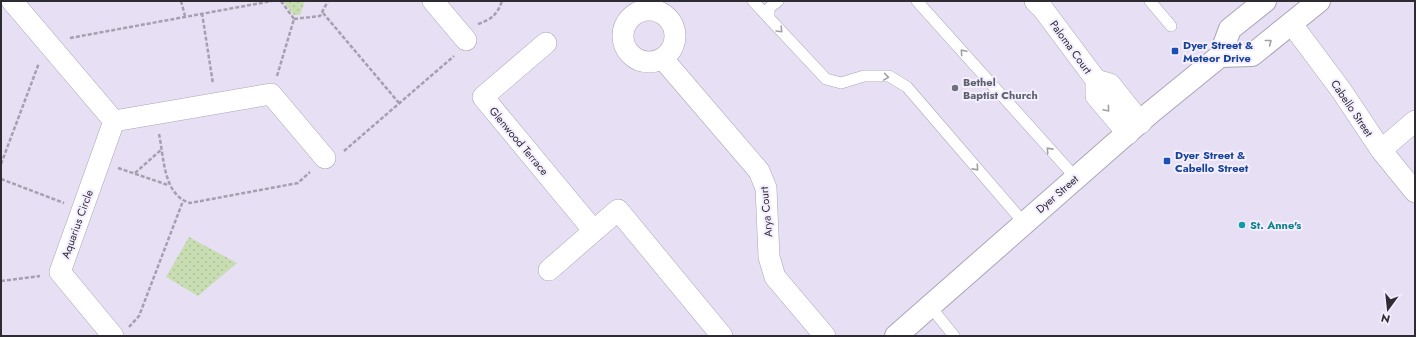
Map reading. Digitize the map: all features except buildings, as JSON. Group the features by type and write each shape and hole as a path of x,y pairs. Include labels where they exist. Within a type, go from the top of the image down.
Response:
{"main road":[{"path":"1265,1 1230,29 1220,56 1252,55 1319,1"},
{"path":"1272,1 1291,24"},
{"name":"Dyer Street","path":"896,336 1176,91 1220,56"}],"street":[{"path":"12,1 114,121 271,94 325,158"},
{"path":"433,1 463,36"},
{"name":"Paloma Court","path":"1035,1 1043,9 1096,80 1096,96 1135,128"},
{"name":"Cabello Street","path":"1291,24 1341,90 1380,150 1415,192"},
{"name":"Glenwood Terrace","path":"546,43 482,97 594,231"},
{"name":"Arya Court","path":"662,58 759,171 766,188 769,257 775,277 825,336"},
{"name":"Aquarius Circle","path":"114,121 60,274 119,334"},
{"path":"1380,150 1415,121"},
{"path":"549,270 618,210 716,334"}],"lane":[{"path":"753,1 826,80 841,83 864,76 889,76 907,87 1024,223"},
{"path":"769,18 769,8 778,1"},
{"path":"917,1 1076,178"},
{"path":"1150,1 1171,26"},
{"path":"930,306 954,336"}],"path":[{"path":"181,1 185,16"},
{"path":"1,164 47,43 185,16 272,1"},
{"path":"281,1 294,19"},
{"path":"294,19 320,16 323,13 328,1"},
{"path":"463,36 498,13 502,1"},
{"path":"202,13 216,103"},
{"path":"323,13 399,103"},
{"path":"271,94 294,19"},
{"path":"135,174 162,149"},
{"path":"99,162 169,185"},
{"path":"1,179 82,209"},
{"path":"119,334 139,316 183,201"},
{"path":"1,281 60,274"}],"green space":[{"path":"283,1 305,1 300,15 294,15"},
{"path":"189,237 237,263 198,296 166,277"}],"place":[{"name":"Dyer Street & Meteor Drive","path":"1175,51"},
{"name":"Bethel Baptist Church","path":"955,88"},
{"name":"Dyer Street & Cabello Street","path":"1167,161"},
{"name":"St. Anne's","path":"1242,225"}]}
